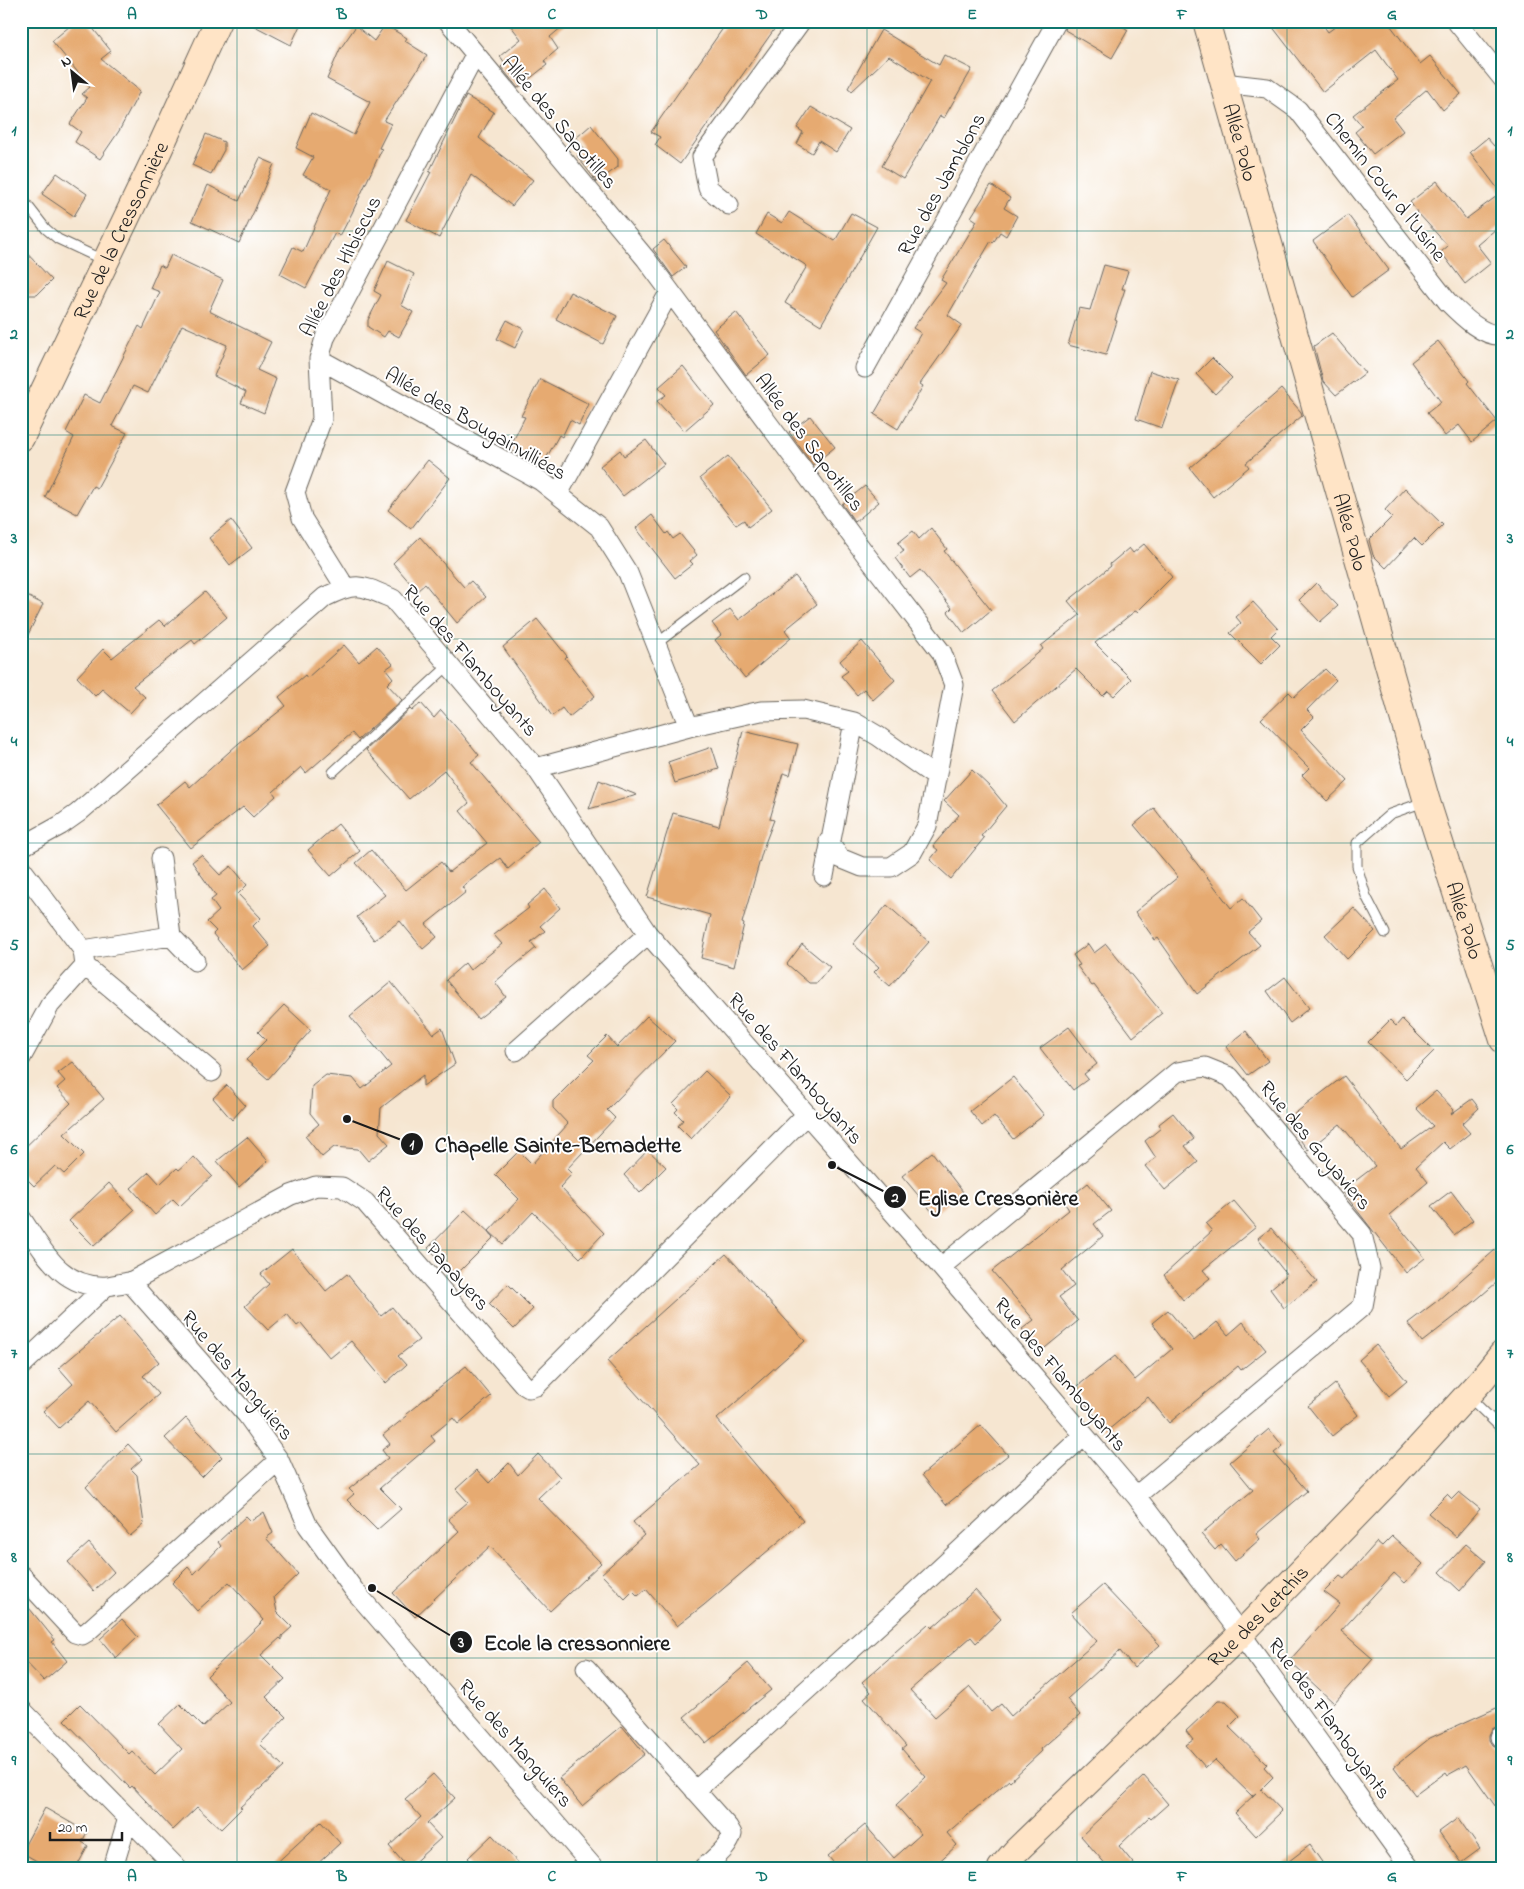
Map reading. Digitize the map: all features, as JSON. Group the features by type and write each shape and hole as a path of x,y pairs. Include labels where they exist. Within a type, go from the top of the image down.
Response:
{"street":[{"name":"Rue de la Cressonnière","path":"21,438 159,150 218,21"},
{"name":"Allée des Sapotilles","path":"448,21 646,259 866,555 942,653 954,686 927,826 912,852 891,867 862,867 840,858 830,841"},
{"path":"729,205 708,188 702,157 801,21"},
{"name":"Rue des Jamblons","path":"865,368 1057,21"},
{"name":"Allée Polo","path":"1206,21 1427,802 1503,1040"},
{"path":"1456,21 1503,79"},
{"name":"Allée des Hibiscus","path":"345,587 302,518 296,492 322,419 319,359 325,338 475,55"},
{"name":"Chemin Cour d l'Usine","path":"1223,83 1267,88 1298,110 1447,301 1470,323 1497,336 1503,335"},
{"path":"558,494 670,291"},
{"name":"Allée des Bougainvilliées","path":"319,359 541,481 599,527 628,573 689,727"},
{"path":"21,847 61,825 78,813 325,597 345,587"},
{"name":"Rue des Flamboyants","path":"345,587 368,588 393,599 536,768 648,934 941,1267 1136,1496 1241,1634 1410,1868"},
{"path":"536,768 689,727 761,711 803,710 854,722 878,736 936,777"},
{"path":"824,876 854,722"},
{"path":"161,858 172,936 195,961"},
{"path":"21,868 84,958 212,1072"},
{"path":"516,1051 648,934"},
{"path":"21,1058 50,1005 84,958 172,936"},
{"name":"Rue des Goyaviers","path":"941,1267 1177,1072 1204,1067 1230,1077 1243,1092 1362,1234 1370,1268 1364,1306 1136,1496"},
{"name":"Rue des Papayers","path":"130,1282 291,1195 316,1186 342,1187 365,1202 524,1385 529,1388 536,1386 807,1114"},
{"path":"21,1218 49,1259 65,1276 85,1284 106,1286 130,1282"},
{"name":"Rue des Manguiers","path":"130,1282 247,1416 279,1460 308,1526 354,1590 594,1868"},
{"path":"21,1366 106,1286"},
{"name":"Rue des Letchis","path":"1001,1868 1016,1851 1241,1634 1386,1484 1468,1396 1503,1353"},
{"path":"695,1791 892,1614 1084,1435"},
{"path":"21,1575 75,1633 82,1635 88,1632 279,1460"},
{"path":"586,1668 728,1827 732,1834 727,1845 704,1868"},
{"path":"21,1709 176,1868"},
{"path":"114,1868 128,1818"}],"lane":[{"path":"21,197 46,229 58,238 106,261"},
{"path":"656,644 744,577"},
{"path":"333,772 449,665"},
{"path":"1385,934 1366,896 1357,866 1357,843 1390,814 1427,802"},
{"path":"1468,1396 1503,1430"}],"building":[{"path":"76,21 87,21 111,51 101,59 140,91 119,131 100,159 75,142 81,132 70,124 87,98 82,94 90,87 52,41"},
{"path":"245,21 302,21 291,45"},
{"path":"507,21 569,21 550,37 558,49 544,61 547,65 518,88 501,67 505,63 500,56 521,39"},
{"path":"728,21 780,21 680,164 655,145 660,137 651,132"},
{"path":"1068,21 1115,21 1128,30 1112,58 1065,30"},
{"path":"1268,21 1320,21 1328,32 1343,21 1387,21 1420,64 1430,56 1461,94 1443,110 1427,89 1393,118 1403,131 1373,154 1355,132 1362,126 1353,115 1398,80 1376,50 1323,92"},
{"path":"385,25 407,38 405,41 427,55 384,121 391,124 379,148 382,149 340,236 335,233 306,288 280,274 293,247 303,252 331,189 303,175 313,157 296,148 311,113 354,135 370,102 327,79 340,49 356,26 374,41"},
{"path":"881,30 939,65 944,55 972,69 944,118 940,116 903,179 882,166 930,81 889,56 852,91 848,88"},
{"path":"466,96 494,112 479,138 533,180 512,206 471,175 439,238 406,220 431,172 429,172"},
{"path":"811,107 850,130 836,152 819,141 812,153 797,144 803,132 797,128"},
{"path":"591,125 618,159 618,167 597,182 577,156 585,150 576,138"},
{"path":"206,134 224,142 224,150 211,174 192,165"},
{"path":"1487,138 1494,146 1503,140 1503,223 1477,245 1491,263 1465,284 1441,252 1448,246 1410,202 1437,181 1466,219 1501,193 1470,152"},
{"path":"260,158 274,164 239,243 192,221 208,185 239,201"},
{"path":"57,173 87,194 74,216 42,194"},
{"path":"991,185 1010,198 1004,208 1017,216 1006,236 1000,232 993,243 991,241 948,315 962,325 920,384 923,386 898,429 874,414 921,333 913,328 946,283 941,280 977,221 971,217"},
{"path":"789,212 835,241 851,213 877,227 821,325 785,303 807,266 756,234 767,214 782,223"},
{"path":"1348,215 1389,270 1352,297 1313,241"},
{"path":"664,240 686,267 673,277 653,249"},
{"path":"21,247 52,280 37,295 29,295 21,287"},
{"path":"171,255 223,280 209,311 271,342 257,370 276,379 264,413 241,403 246,392 214,376 227,345 182,325 148,393 133,386 112,426 127,433 97,488 93,486 77,514 45,497 74,437 66,432 84,395 100,403 139,326 143,329 160,292 150,288 160,265 165,268"},
{"path":"388,261 414,274 401,305 413,312 399,337 388,331 384,337 368,327 368,320 381,295 374,291"},
{"path":"1104,265 1128,271 1122,289 1125,289 1115,320 1117,321 1106,355 1068,345 1079,308 1090,310"},
{"path":"570,292 617,316 603,344 556,319"},
{"path":"736,312 770,355 746,375 714,330"},
{"path":"507,320 524,329 515,348 497,339"},
{"path":"1332,333 1365,373 1336,395 1323,381 1314,346"},
{"path":"1438,341 1469,381 1467,383 1497,421 1472,442 1459,425 1445,436 1427,413 1441,402 1411,362"},
{"path":"1212,358 1232,378 1215,394 1196,374"},
{"path":"683,366 714,405 684,431 657,401 666,395 659,387"},
{"path":"1150,371 1179,380 1162,428 1136,419"},
{"path":"540,379 589,404 579,425 570,420 562,437 559,435 542,466 509,449 525,417 521,416"},
{"path":"1281,389 1301,412 1302,416 1246,463 1249,467 1213,497 1190,468"},
{"path":"810,416 835,447 813,465 789,432"},
{"path":"646,440 664,464 623,496 600,466 620,450 624,456"},
{"path":"728,456 772,509 748,527 744,520 736,525 700,478"},
{"path":"428,460 450,478 411,529 388,510"},
{"path":"865,486 879,502 855,522 842,504"},
{"path":"1405,488 1443,525 1422,546 1414,538 1386,568 1373,555 1369,540 1392,517 1385,510"},
{"path":"652,515 666,534 668,532 673,539 680,534 697,555 690,561 693,564 675,578 636,528"},
{"path":"231,520 252,548 230,565 209,538"},
{"path":"931,528 947,549 944,551 991,610 964,633 948,612 952,608 920,570 910,578 895,558 904,551 898,543 913,531 919,539"},
{"path":"420,537 464,587 471,581 486,597 457,623 425,584 417,591 393,563"},
{"path":"1144,544 1172,577 1137,612 1135,611 1095,643 1131,679 1114,696 1108,691 1103,696 1076,669 1015,721 992,691 1043,649 1041,646 1080,615 1068,601 1111,566 1110,564 1129,548 1133,553"},
{"path":"795,576 817,604 785,630 791,638 745,678 715,640 721,635 712,623 730,609 739,620"},
{"path":"1316,583 1338,606 1320,622 1299,600"},
{"path":"205,592 227,617 195,644 192,640 133,686 145,697 130,713 102,689 95,696 77,677 103,649 112,658 159,620 165,626"},
{"path":"21,593 43,604 21,649"},
{"path":"1253,602 1278,629 1271,636 1280,645 1261,664 1230,633 1241,623 1236,617"},
{"path":"537,619 567,656 565,658 595,696 569,717 562,708 552,716 503,647"},
{"path":"862,641 895,680 873,700 864,689 857,695 841,676 848,671 840,661"},
{"path":"344,645 359,662 377,646 393,664 386,669 393,678 387,684 402,700 358,740 352,733 306,773 301,767 273,792 276,796 253,817 243,807 191,848 156,805 185,781 190,787 239,743 286,706 279,697 305,675 307,678"},
{"path":"1325,669 1336,680 1307,710 1314,717 1301,730 1348,781 1327,801 1302,775 1309,768 1261,719 1289,692 1294,697"},
{"path":"421,703 434,718 441,710 462,734 479,755 471,762 539,842 508,869 500,858 462,887 466,892 426,924 437,937 423,949 400,921 374,940 357,917 385,895 356,863 371,850 406,890 441,862 449,872 487,843 460,811 469,803 444,770 409,799 366,750 410,709 412,711"},
{"path":"743,731 798,744 790,775 783,773 770,819 774,820 764,846 742,923 744,924 734,967 701,958 710,915 647,897 673,813 719,826"},
{"path":"712,747 719,769 675,783 668,762"},
{"path":"972,770 1006,806 981,836 984,838 951,879 930,860 938,850 933,846 959,815 944,801"},
{"path":"599,780 637,795 589,809"},
{"path":"1154,808 1231,908 1243,898 1261,921 1248,932 1260,945 1197,994 1158,938 1155,940 1135,912 1178,877 1134,825"},
{"path":"338,824 360,851 331,876 308,850"},
{"path":"201,855 220,875 231,866 247,885 238,894 261,918 253,926 270,946 242,970 213,934 216,931 207,922 219,911 211,900 216,896 192,862"},
{"path":"545,889 560,908 540,926 545,931 531,942 536,948 495,982 506,997 478,1019 446,980 465,963 470,970 502,944 494,935 529,908 527,905"},
{"path":"887,905 929,942 890,986 874,972 879,967 853,944"},
{"path":"1354,908 1375,931 1347,959 1325,935"},
{"path":"802,944 830,967 817,983 809,983 787,964"},
{"path":"1088,944 1094,953 1106,944 1162,1013 1133,1037 1094,985 1092,986 1077,966 1080,965 1073,955"},
{"path":"1285,977 1309,1008 1290,1023 1267,991"},
{"path":"391,982 434,1034 442,1028 455,1064 423,1086 423,1075 381,1108 379,1133 389,1144 368,1161 358,1149 334,1147 322,1157 305,1136 319,1124 310,1113 312,1086 326,1075 353,1078 362,1089 391,1066 350,1016"},
{"path":"284,1005 311,1030 268,1079 246,1060 266,1040 258,1032"},
{"path":"647,1016 675,1041 607,1110 615,1118 567,1169 572,1174 560,1187 604,1233 580,1258 533,1212 503,1244 489,1231 519,1199 495,1175 519,1151 532,1164 568,1124 553,1108 553,1101 594,1060 588,1055 607,1036 617,1047"},
{"path":"1402,1019 1434,1051 1406,1079 1368,1042 1390,1020 1396,1026"},
{"path":"1069,1027 1097,1064 1084,1074 1088,1079 1073,1090 1040,1048"},
{"path":"1246,1031 1268,1061 1248,1075 1226,1047"},
{"path":"73,1062 104,1099 64,1134 84,1154 64,1174 55,1166 34,1186 21,1173 21,1151 71,1103 57,1088 65,1081 58,1073"},
{"path":"705,1071 731,1096 691,1139 678,1126 683,1120 675,1112 678,1109 673,1104"},
{"path":"1344,1076 1401,1149 1433,1126 1416,1108 1436,1091 1454,1110 1451,1114 1472,1099 1479,1108 1462,1124 1470,1133 1450,1149 1443,1142 1416,1167 1428,1182 1389,1215 1425,1258 1406,1273 1342,1191 1375,1166 1340,1124 1308,1150 1285,1121"},
{"path":"1013,1077 1044,1115 1013,1139 994,1116 982,1126 970,1111"},
{"path":"227,1085 245,1105 232,1120 213,1098"},
{"path":"1173,1113 1194,1139 1185,1146 1198,1162 1165,1190 1145,1166 1156,1158 1145,1141 1161,1128 1159,1124"},
{"path":"247,1137 268,1161 239,1187 217,1161"},
{"path":"648,1150 666,1167 640,1193 624,1175"},
{"path":"932,1152 963,1192 934,1214 902,1176"},
{"path":"194,1157 212,1176 180,1206 173,1199 155,1215 131,1188 149,1172 160,1184 177,1168 179,1170"},
{"path":"109,1183 134,1210 94,1246 69,1221"},
{"path":"1088,1183 1111,1211 1094,1224 1103,1236 1062,1270 1074,1286 1059,1297 1078,1321 1040,1352 1022,1329 1034,1320 992,1271 1069,1210 1064,1202"},
{"path":"1451,1191 1473,1220 1454,1235 1431,1206"},
{"path":"1234,1201 1256,1227 1203,1270 1210,1278 1183,1300 1164,1275 1212,1231 1206,1224"},
{"path":"465,1210 494,1237 456,1275 428,1248"},
{"path":"1271,1228 1317,1282 1284,1308 1270,1289 1287,1275 1258,1238"},
{"path":"1503,1243 1503,1277 1422,1342 1408,1323 1437,1301"},
{"path":"292,1249 326,1291 347,1274 381,1316 392,1307 419,1340 398,1356 406,1365 386,1383 351,1341 330,1358 301,1323 297,1326 287,1314 268,1330 245,1306 269,1284 261,1274"},
{"path":"726,1254 805,1341 717,1419 803,1521 677,1626 646,1589 638,1596 633,1591 625,1599 601,1574 644,1535 633,1522 700,1465 607,1361"},
{"path":"508,1284 533,1309 514,1329 489,1304"},
{"path":"1168,1310 1194,1341 1217,1322 1228,1335 1243,1322 1266,1350 1241,1370 1238,1366 1169,1423 1148,1397 1107,1431 1074,1389 1115,1356 1135,1380 1172,1349 1152,1323"},
{"path":"120,1316 159,1362 143,1376 159,1394 116,1432 89,1401 59,1428 43,1411 73,1384 59,1368"},
{"path":"1376,1345 1407,1381 1389,1396 1359,1360"},
{"path":"466,1366 491,1396 458,1424 453,1418 431,1436 435,1441 380,1488 401,1509 377,1530 347,1500 354,1494 349,1489 388,1458 382,1450 390,1444 383,1435"},
{"path":"1335,1384 1358,1415 1332,1436 1308,1406"},
{"path":"186,1418 222,1457 202,1477 165,1438"},
{"path":"981,1425 1008,1455 946,1505 922,1475"},
{"path":"1269,1429 1283,1446 1274,1453 1307,1491 1256,1534 1260,1539 1235,1561 1221,1544 1215,1550 1201,1534 1253,1490 1230,1462"},
{"path":"128,1444 142,1459 131,1469 137,1475 144,1524 130,1536 86,1487"},
{"path":"538,1454 560,1477 538,1498 601,1563 550,1611 490,1546 415,1617 393,1593 459,1531 448,1519 468,1502 456,1489 477,1470 489,1483 509,1463 518,1475"},
{"path":"1459,1492 1480,1509 1456,1537 1428,1513 1447,1494 1452,1499"},
{"path":"264,1512 273,1533 266,1538 298,1574 274,1597 277,1612 292,1627 282,1636 282,1640 280,1638 261,1655 285,1679 266,1697 286,1717 260,1744 284,1767 240,1807 242,1808 221,1829 197,1807 173,1830 132,1786 130,1788 64,1720 80,1704 129,1754 132,1751 155,1775 182,1749 159,1724 180,1704 203,1727 230,1702 207,1676 264,1620 229,1582 197,1611 172,1583 188,1567 194,1574 221,1546 218,1542 246,1516 251,1521"},
{"path":"1392,1536 1423,1564 1405,1583 1394,1573 1341,1631 1373,1659 1334,1703 1289,1661 1340,1604 1324,1592 1340,1576 1344,1579 1377,1542 1382,1546"},
{"path":"89,1543 114,1572 94,1591 68,1562"},
{"path":"1466,1544 1486,1561 1460,1591 1440,1572"},
{"path":"1103,1585 1160,1645 1134,1668 1120,1651 1067,1699 1080,1715 1041,1749 1042,1751 1010,1781 947,1833 957,1845 932,1868 838,1868 828,1856 865,1825 894,1858 921,1834 896,1805 926,1777 902,1749 906,1746 864,1698 871,1692 862,1682 928,1624 932,1628 975,1590 1001,1619 976,1643 971,1637 910,1690 935,1717 970,1687 991,1712 1001,1704 1011,1716 1097,1641 1071,1613"},
{"path":"21,1598 55,1640 52,1642 67,1661 44,1681 21,1657"},
{"path":"122,1619 138,1637 116,1658 100,1639"},
{"path":"748,1663 771,1690 706,1743 684,1717"},
{"path":"1218,1701 1226,1701 1240,1716 1229,1727 1267,1764 1264,1767 1273,1777 1261,1789 1282,1811 1256,1836 1235,1813 1256,1793 1252,1796 1215,1760 1206,1768 1186,1745 1193,1740 1186,1731"},
{"path":"1503,1705 1503,1726 1492,1729 1489,1740 1492,1745 1503,1751 1503,1817 1466,1765 1448,1775 1446,1772 1415,1795 1394,1767 1430,1738"},
{"path":"622,1726 645,1754 582,1806 559,1778"},
{"path":"433,1774 455,1798 427,1823 441,1838 408,1868 389,1846 421,1817 405,1799"},
{"path":"1144,1776 1168,1804 1151,1819 1149,1817 1119,1846 1137,1868 1109,1868 1081,1836"},
{"path":"45,1808 87,1832 82,1842 88,1846 76,1868 49,1868 21,1852"},
{"path":"1458,1818 1480,1849 1461,1863 1439,1832"},
{"path":"321,1822 340,1843 313,1868 271,1868"},
{"path":"492,1835 523,1868 477,1868 468,1858"},
{"path":"1310,1845 1326,1868 1280,1868"}],"place":[{"name":"Chapelle Sainte-Bernadette","path":"347,1119"},
{"name":"Eglise Cressonière","path":"832,1165"},
{"name":"Ecole la cressonniere","path":"372,1588"}]}
